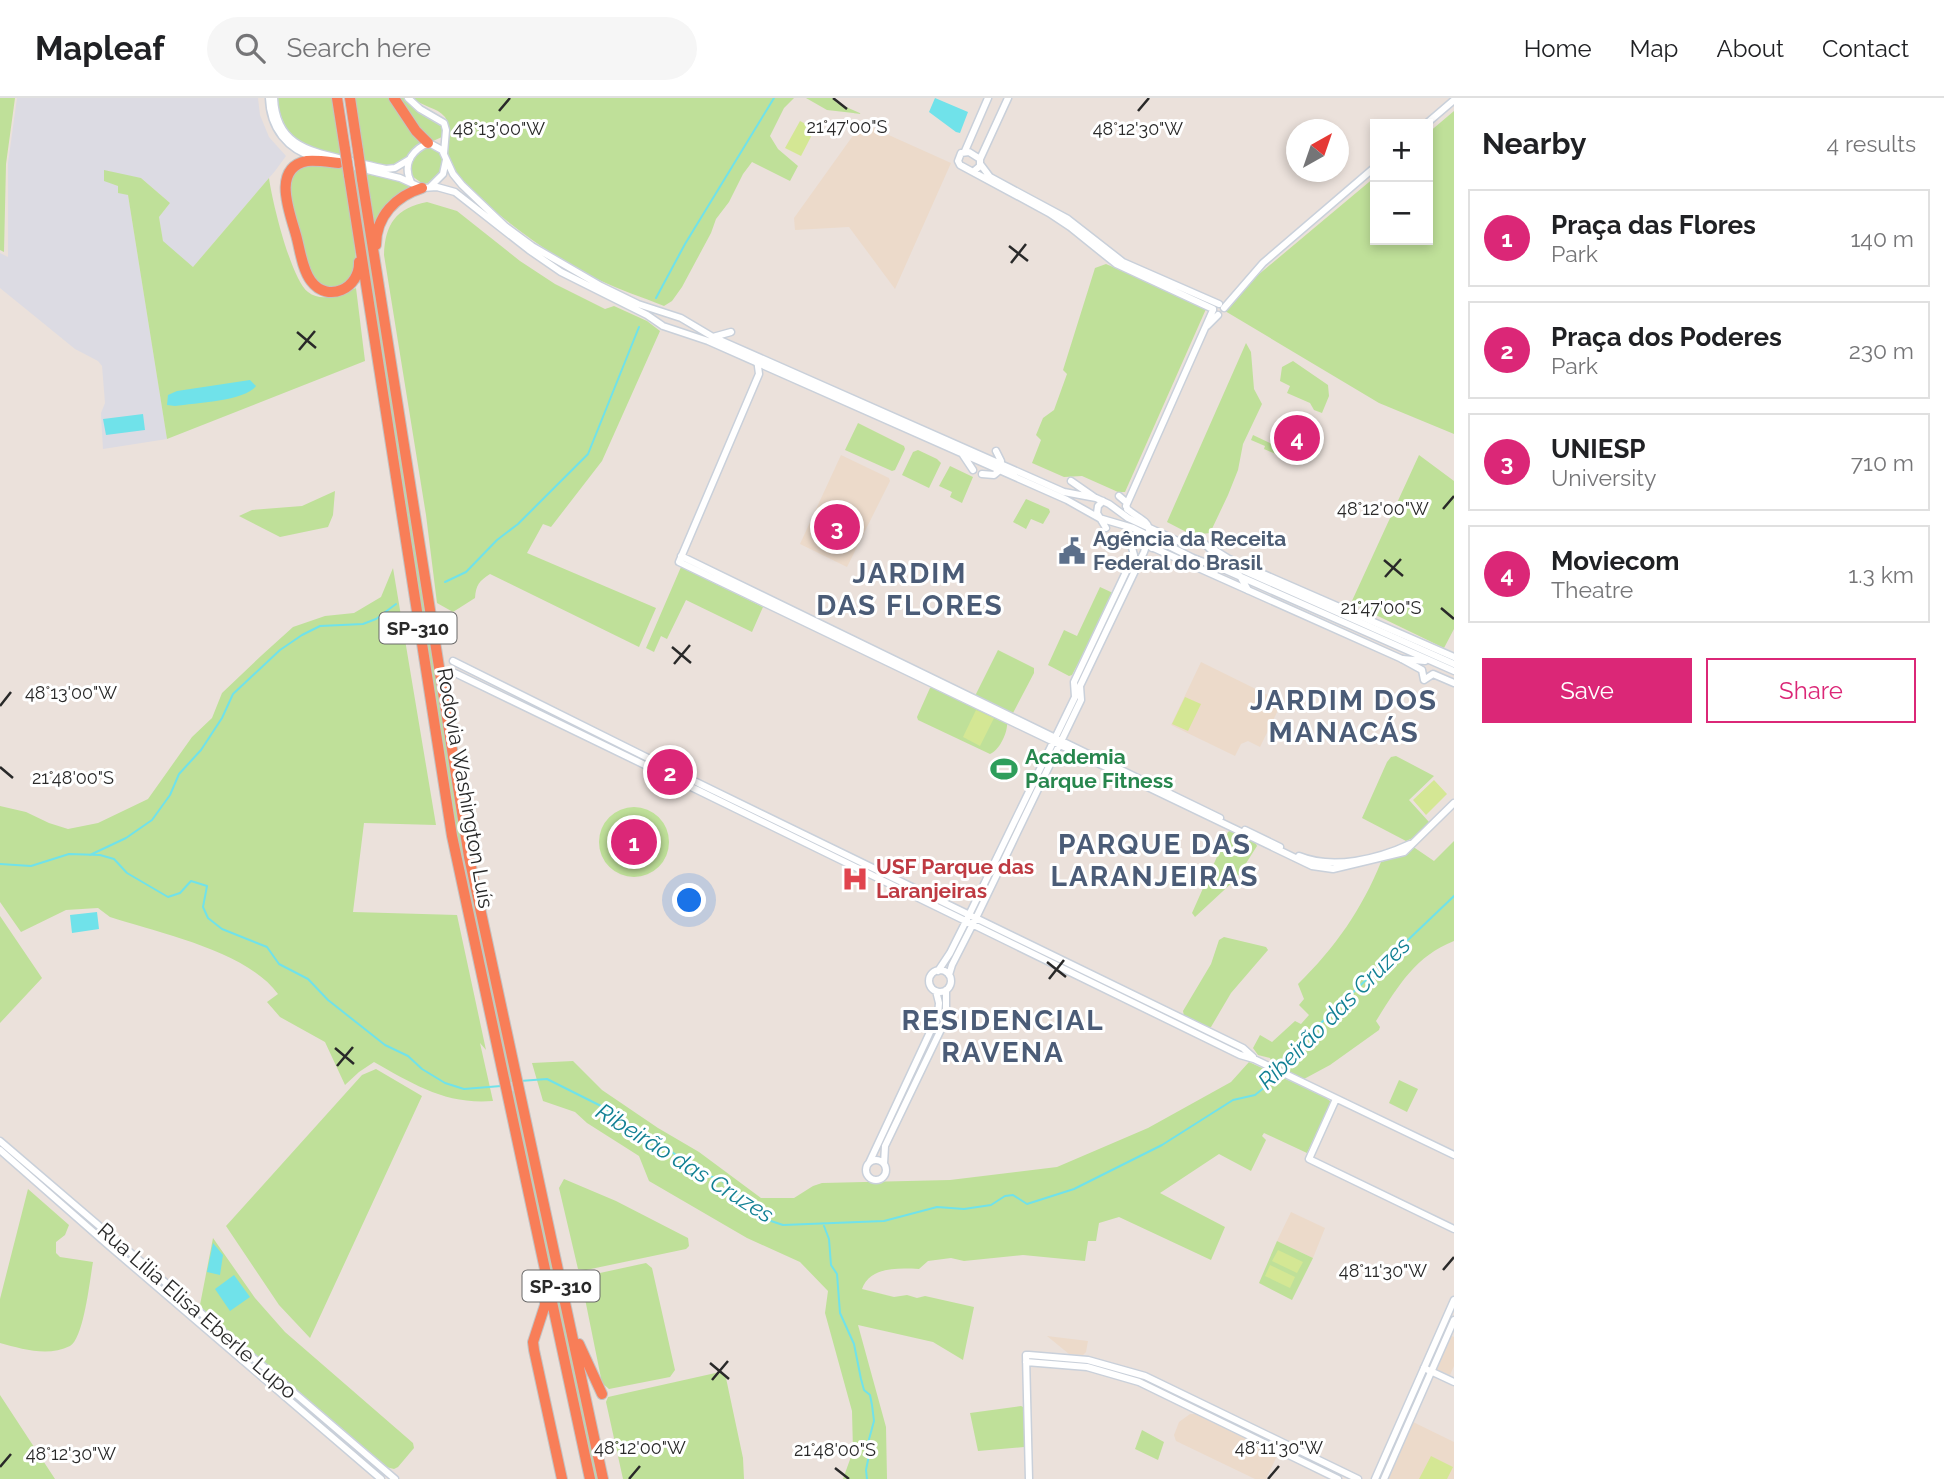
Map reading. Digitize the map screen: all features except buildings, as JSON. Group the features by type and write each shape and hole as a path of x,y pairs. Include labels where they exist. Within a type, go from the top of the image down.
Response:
{"highway":[{"name":"Rodovia Washington Luís","path":"337,98 452,836 590,1479"},
{"name":"Rodovia Washington Luís","path":"350,98 469,857 603,1479"},
{"path":"394,98 415,131 430,144"},
{"path":"339,163 303,163 292,169 286,182 287,201 306,271 311,281 319,288 329,292 340,291 354,281 359,267 357,227"},
{"path":"377,274 376,240 382,218 397,200 426,187"},
{"path":"545,1271 545,1305 533,1342 562,1479"},
{"path":"563,1295 580,1348 602,1394"}],"street":[{"path":"272,98 282,128 293,141 305,149 386,169 395,168 410,159"},
{"path":"272,98 274,123 289,145 307,155 426,187 450,190 561,272 647,315 663,326 757,359 1001,467 1099,518 1180,542 1198,542 1229,559 1454,657"},
{"path":"408,98 419,109 442,120 446,130 443,174 426,187"},
{"path":"989,98 958,163 1059,220 1116,264 1217,308"},
{"path":"973,172 981,162 1008,98"},
{"path":"1432,119 1454,100"},
{"path":"411,182 407,168 416,150 440,140 446,130"},
{"path":"430,144 445,157 461,185 505,226 532,246 601,286 638,304 681,318 757,359 962,453 1064,492 1099,500 1132,492"},
{"path":"965,151 981,162 990,177 1068,219 1123,262 1217,308"},
{"path":"1126,506 1205,327 1217,308 1286,242 1370,171"},
{"path":"663,326 663,316 668,313"},
{"path":"674,330 680,326 681,318"},
{"path":"713,337 732,332"},
{"path":"757,359 759,374 680,559 1312,866 1333,869 1404,852 1454,803"},
{"path":"996,451 1001,467"},
{"path":"962,453 973,470"},
{"path":"982,474 993,475 1001,467"},
{"path":"1071,481 1193,558 1240,576 1454,671"},
{"path":"971,920 929,979 939,1003 938,1016 869,1163 867,1173 876,1179 885,1174 885,1146 947,1020 946,990 951,983 949,975 971,920 1058,741 1081,700 1080,686 1149,546 1149,532 1144,519 1129,511 1119,496"},
{"path":"1099,500 1096,510 1106,527"},
{"path":"1058,741 1075,696 1074,682 1134,555 1129,537 1402,659 1422,670 1424,680 1433,674 1454,682"},
{"path":"1193,558 1199,558 1203,552 1198,542"},
{"path":"1149,546 1166,543"},
{"path":"1208,546 1230,565 1454,664"},
{"path":"1240,576 1248,590"},
{"path":"1402,659 1430,661"},
{"path":"453,661 652,764"},
{"path":"455,673 652,764"},
{"path":"674,754 685,762 686,781 670,792 658,788 651,779 652,764 663,755 674,754"},
{"path":"686,781 971,920 1243,1048 1254,1059 1337,1102 1454,1156"},
{"path":"937,971 949,975"},
{"path":"936,991 946,990"},
{"path":"1337,1102 1309,1159 1454,1229"},
{"name":"Rua Lilia Elisa Eberle Lupo","path":"0,1141 395,1479"},
{"name":"Rua Lilia Elisa Eberle Lupo","path":"0,1150 381,1479"},
{"path":"869,1163 877,1160 884,1164"},
{"path":"1384,1479 1454,1300"},
{"path":"1375,1479 1454,1320"},
{"path":"1026,1359 1029,1479"},
{"path":"1026,1359 1087,1367 1139,1382 1338,1479"},
{"path":"1026,1359 1088,1360 1145,1376 1357,1479"},
{"path":"1428,1370 1454,1382"}],"shaded area":[{"path":"17,98 258,98 260,115 269,137 286,156 193,267 163,242 159,217 170,203 141,178 115,174 108,170 118,186 128,195 167,439 103,449 101,413 105,403 102,366 75,349 0,288 0,253 8,257 8,163"},
{"path":"862,123 951,163 895,289 849,227 795,230 794,218"},
{"path":"841,455 889,478 890,481 847,567 800,544"},
{"path":"1201,662 1280,701 1281,704 1260,747 1248,741 1241,744 1235,756 1171,725"},
{"path":"1291,1212 1325,1228 1313,1258 1277,1241"},
{"path":"1450,1335 1454,1337 1454,1366 1450,1375 1435,1369"},
{"path":"1047,1336 1088,1341 1086,1352 1083,1355 1069,1354"},
{"path":"1190,1414 1198,1414 1275,1451 1277,1456 1266,1479 1255,1479 1176,1441 1174,1435 1179,1422"},
{"path":"1411,1421 1454,1442 1454,1479 1386,1479"}],"green space":[{"path":"0,98 15,98 6,164 4,252 0,250"},
{"path":"277,98 333,98 342,156 316,149 297,140 284,124"},
{"path":"353,98 391,98 424,142 397,164 386,166 363,161"},
{"path":"397,98 405,98 421,113 440,122 442,137 433,141 425,136"},
{"path":"413,98 794,98 784,108 770,136 778,149 798,166 790,181 752,162 716,219 682,287 672,301 664,306 615,287 564,262 506,220 453,169 448,153 445,117"},
{"path":"806,98 832,98 862,114 827,110"},
{"path":"1454,111 1454,434 1379,403 1225,311 1239,291 1370,181 1370,245 1433,245 1433,129"},
{"path":"800,121 815,129 801,156 785,148"},
{"path":"432,147 439,151 442,165 430,183 423,184 412,176 411,165 418,153"},
{"path":"318,163 344,168 346,174 357,268 344,287 324,288 310,276 286,188 295,168"},
{"path":"104,170 141,178 170,203 159,217 163,241 193,267 269,178 283,239 295,272 308,292 326,297 356,288 365,361 167,439 128,195 118,193 118,186 104,181"},
{"path":"352,170 357,171 361,184 458,811 513,1071 513,1082 510,1082 504,1071 450,814"},
{"path":"365,174 402,181 416,188 405,193 375,233"},
{"path":"427,202 457,211 520,261 555,284 605,309 614,306 647,321 660,331 602,461 551,527 543,524 527,553 656,608 639,647 490,574 479,584 475,598 453,612 437,603 426,515 384,255 387,234 394,219 407,208"},
{"path":"1106,264 1206,309 1125,492 1118,492 1082,476 1064,477 1032,463 1041,440 1036,435 1043,418 1054,410 1067,374 1063,370 1095,268"},
{"path":"1246,343 1251,352 1254,389 1262,404 1243,444 1238,470 1210,533 1192,535 1167,522"},
{"path":"1293,361 1328,385 1329,396 1322,413 1314,410 1310,403 1287,393 1290,386 1280,381 1282,367"},
{"path":"858,423 904,446 895,470 845,450"},
{"path":"1253,435 1297,456 1294,462 1264,449 1265,446 1251,440"},
{"path":"918,450 941,463 929,488 902,475 913,452"},
{"path":"1419,455 1454,481 1454,629 1444,648 1351,603"},
{"path":"950,466 973,477 962,503 950,497 952,492 939,486"},
{"path":"335,491 333,515 328,527 280,537 239,516 252,510 302,506"},
{"path":"1026,499 1049,509 1043,524 1031,519 1026,529 1013,522"},
{"path":"681,567 763,607 752,632 686,600 667,639 661,636 654,652 646,648"},
{"path":"393,568 436,825 364,823 353,912 457,915 486,1050 480,1043 493,1101 460,1100 445,1096 416,1085 374,1062 345,1085 325,1042 280,1017 267,1002 278,994 246,966 201,945 110,917 98,908 66,910 21,932 0,902 0,806 26,812 68,829 98,823 148,799 192,737 212,718 222,693 262,655 293,627 325,616 354,613 381,597"},
{"path":"1100,587 1113,593 1087,650 1069,676 1048,665 1064,630 1077,636"},
{"path":"998,650 1034,668 1034,673 1013,713 975,696"},
{"path":"935,687 1007,723 997,749 990,754 918,720 930,688"},
{"path":"1185,697 1201,704 1188,731 1172,724"},
{"path":"976,710 994,718 980,746 963,737"},
{"path":"670,756 681,761 686,772 681,783 670,788 659,783 654,772 659,761"},
{"path":"1396,756 1434,776 1409,800 1429,822 1413,838 1406,841 1362,818 1387,762"},
{"path":"1434,780 1447,794 1426,815 1413,800"},
{"path":"634,807 659,817 669,842 659,867 634,877 609,867 599,842 609,817"},
{"path":"1231,830 1255,842 1257,846 1236,879 1195,917 1192,913"},
{"path":"1454,841 1454,941 1428,955 1408,974 1376,1021 1379,1030 1330,1065 1304,1079 1272,1063 1270,1058 1258,1055 1253,1048 1260,1035 1272,1042 1295,1021 1301,1024 1309,1015 1299,1005 1304,999 1298,984 1346,927 1381,862 1408,854 1412,846 1434,861"},
{"path":"0,916 42,978 0,1023"},
{"path":"1224,937 1266,947 1268,950 1231,993 1211,1027 1207,1028 1184,1016 1183,1011 1211,964 1219,940"},
{"path":"573,1061 602,1090 699,1152 761,1198 794,1198 822,1183 950,1180 1057,1167 1148,1128 1231,1082 1249,1062 1331,1102 1307,1153 1264,1133 1262,1136 1266,1140 1251,1171 1219,1154 1160,1193 1225,1227 1211,1260 1119,1217 1099,1223 1096,1241 1088,1241 1085,1261 1023,1255 964,1261 951,1258 928,1261 919,1269 886,1270 872,1276 862,1289 894,1297 925,1296 974,1307 963,1360 933,1342 858,1325 886,1427 887,1479 843,1479 853,1451 852,1411 825,1313 828,1291 800,1262 747,1238 649,1181 639,1156 587,1123 575,1112 543,1101 532,1063"},
{"path":"376,1069 422,1096 310,1338 279,1305 226,1226 362,1075"},
{"path":"1399,1080 1418,1089 1407,1112 1389,1103"},
{"path":"514,1091 601,1479 592,1479 510,1092"},
{"path":"564,1179 616,1201 688,1238 689,1246 686,1249 586,1270 578,1269 559,1188"},
{"path":"28,1189 69,1225 65,1235 56,1242 56,1253 60,1257 93,1262 86,1307 75,1341 70,1346 53,1351 35,1351 0,1343 0,1299"},
{"path":"213,1238 255,1298 285,1332 413,1443 414,1448 398,1467 386,1467 199,1310"},
{"path":"1277,1241 1313,1258 1292,1300 1259,1283"},
{"path":"1278,1250 1303,1262 1297,1273 1272,1261"},
{"path":"646,1263 652,1268 675,1370 670,1377 609,1389 602,1383 581,1279"},
{"path":"1270,1265 1295,1277 1290,1288 1265,1276"},
{"path":"720,1372 726,1378 743,1458 744,1479 623,1479 606,1402 608,1397"},
{"path":"0,1395 55,1479 0,1479"},
{"path":"1021,1406 1025,1408 1024,1447 978,1451 970,1413"},
{"path":"1142,1430 1164,1442 1158,1460 1135,1449"},
{"path":"1431,1456 1453,1467 1447,1479 1419,1479"}],"water":[{"path":"935,98 968,112 960,133 929,112"},
{"path":"250,380 256,386 242,395 207,402 167,405 168,395 177,391"},
{"path":"143,414 145,430 106,435 103,419"},
{"path":"97,912 99,929 72,933 70,915"},
{"path":"213,1243 223,1255 220,1275 207,1272"},
{"path":"234,1275 250,1297 230,1311 215,1289"}],"waterway":[{"path":"656,298 685,244 774,98"},
{"path":"445,582 466,572 588,454 639,327"},
{"path":"90,855 126,838 152,820 170,795 179,774 201,750 222,718 233,694 280,650 320,626 363,624 376,619 396,604"},
{"name":"Ribeirão das Cruzes","path":"0,864 31,866 69,854 100,855 114,859 127,873 168,897 180,893 191,881 207,886 203,907 208,918 222,929 267,947 279,964 308,979 328,1000 385,1045 408,1056 422,1069 445,1083 464,1089 501,1086"},
{"name":"Ribeirão das Cruzes","path":"1279,1063 1454,896"},
{"name":"Ribeirão das Cruzes","path":"1273,1074 1279,1063"},
{"name":"Ribeirão das Cruzes","path":"520,1081 547,1079 605,1108 701,1173 721,1180 771,1221 783,1225 884,1221 937,1207 964,1209 991,1205 1005,1196 1013,1195 1027,1204 1074,1189 1162,1145 1233,1100 1255,1095 1265,1087 1273,1074"},
{"path":"824,1226 829,1239 831,1265 837,1274 840,1313 854,1344 864,1390 870,1395 872,1405 874,1421 868,1443 870,1450 867,1479"}],"place":[{"name":"Moviecom","path":"1297,438"},
{"name":"UNIESP","path":"837,527"},
{"name":"Agência da Receita Federal do Brasil","path":"1072,551"},
{"name":"Academia Parque Fitness","path":"1004,769"},
{"name":"Praça dos Poderes","path":"670,772"},
{"name":"Praça das Flores","path":"634,842"},
{"name":"USF Parque das Laranjeiras","path":"855,879"}],"district":[{"name":"JARDIM DAS FLORES","path":"910,589"},
{"name":"JARDIM DOS MANACÁS","path":"1344,716"},
{"name":"PARQUE DAS LARANJEIRAS","path":"1155,860"},
{"name":"RESIDENCIAL RAVENA","path":"1003,1036"}]}
